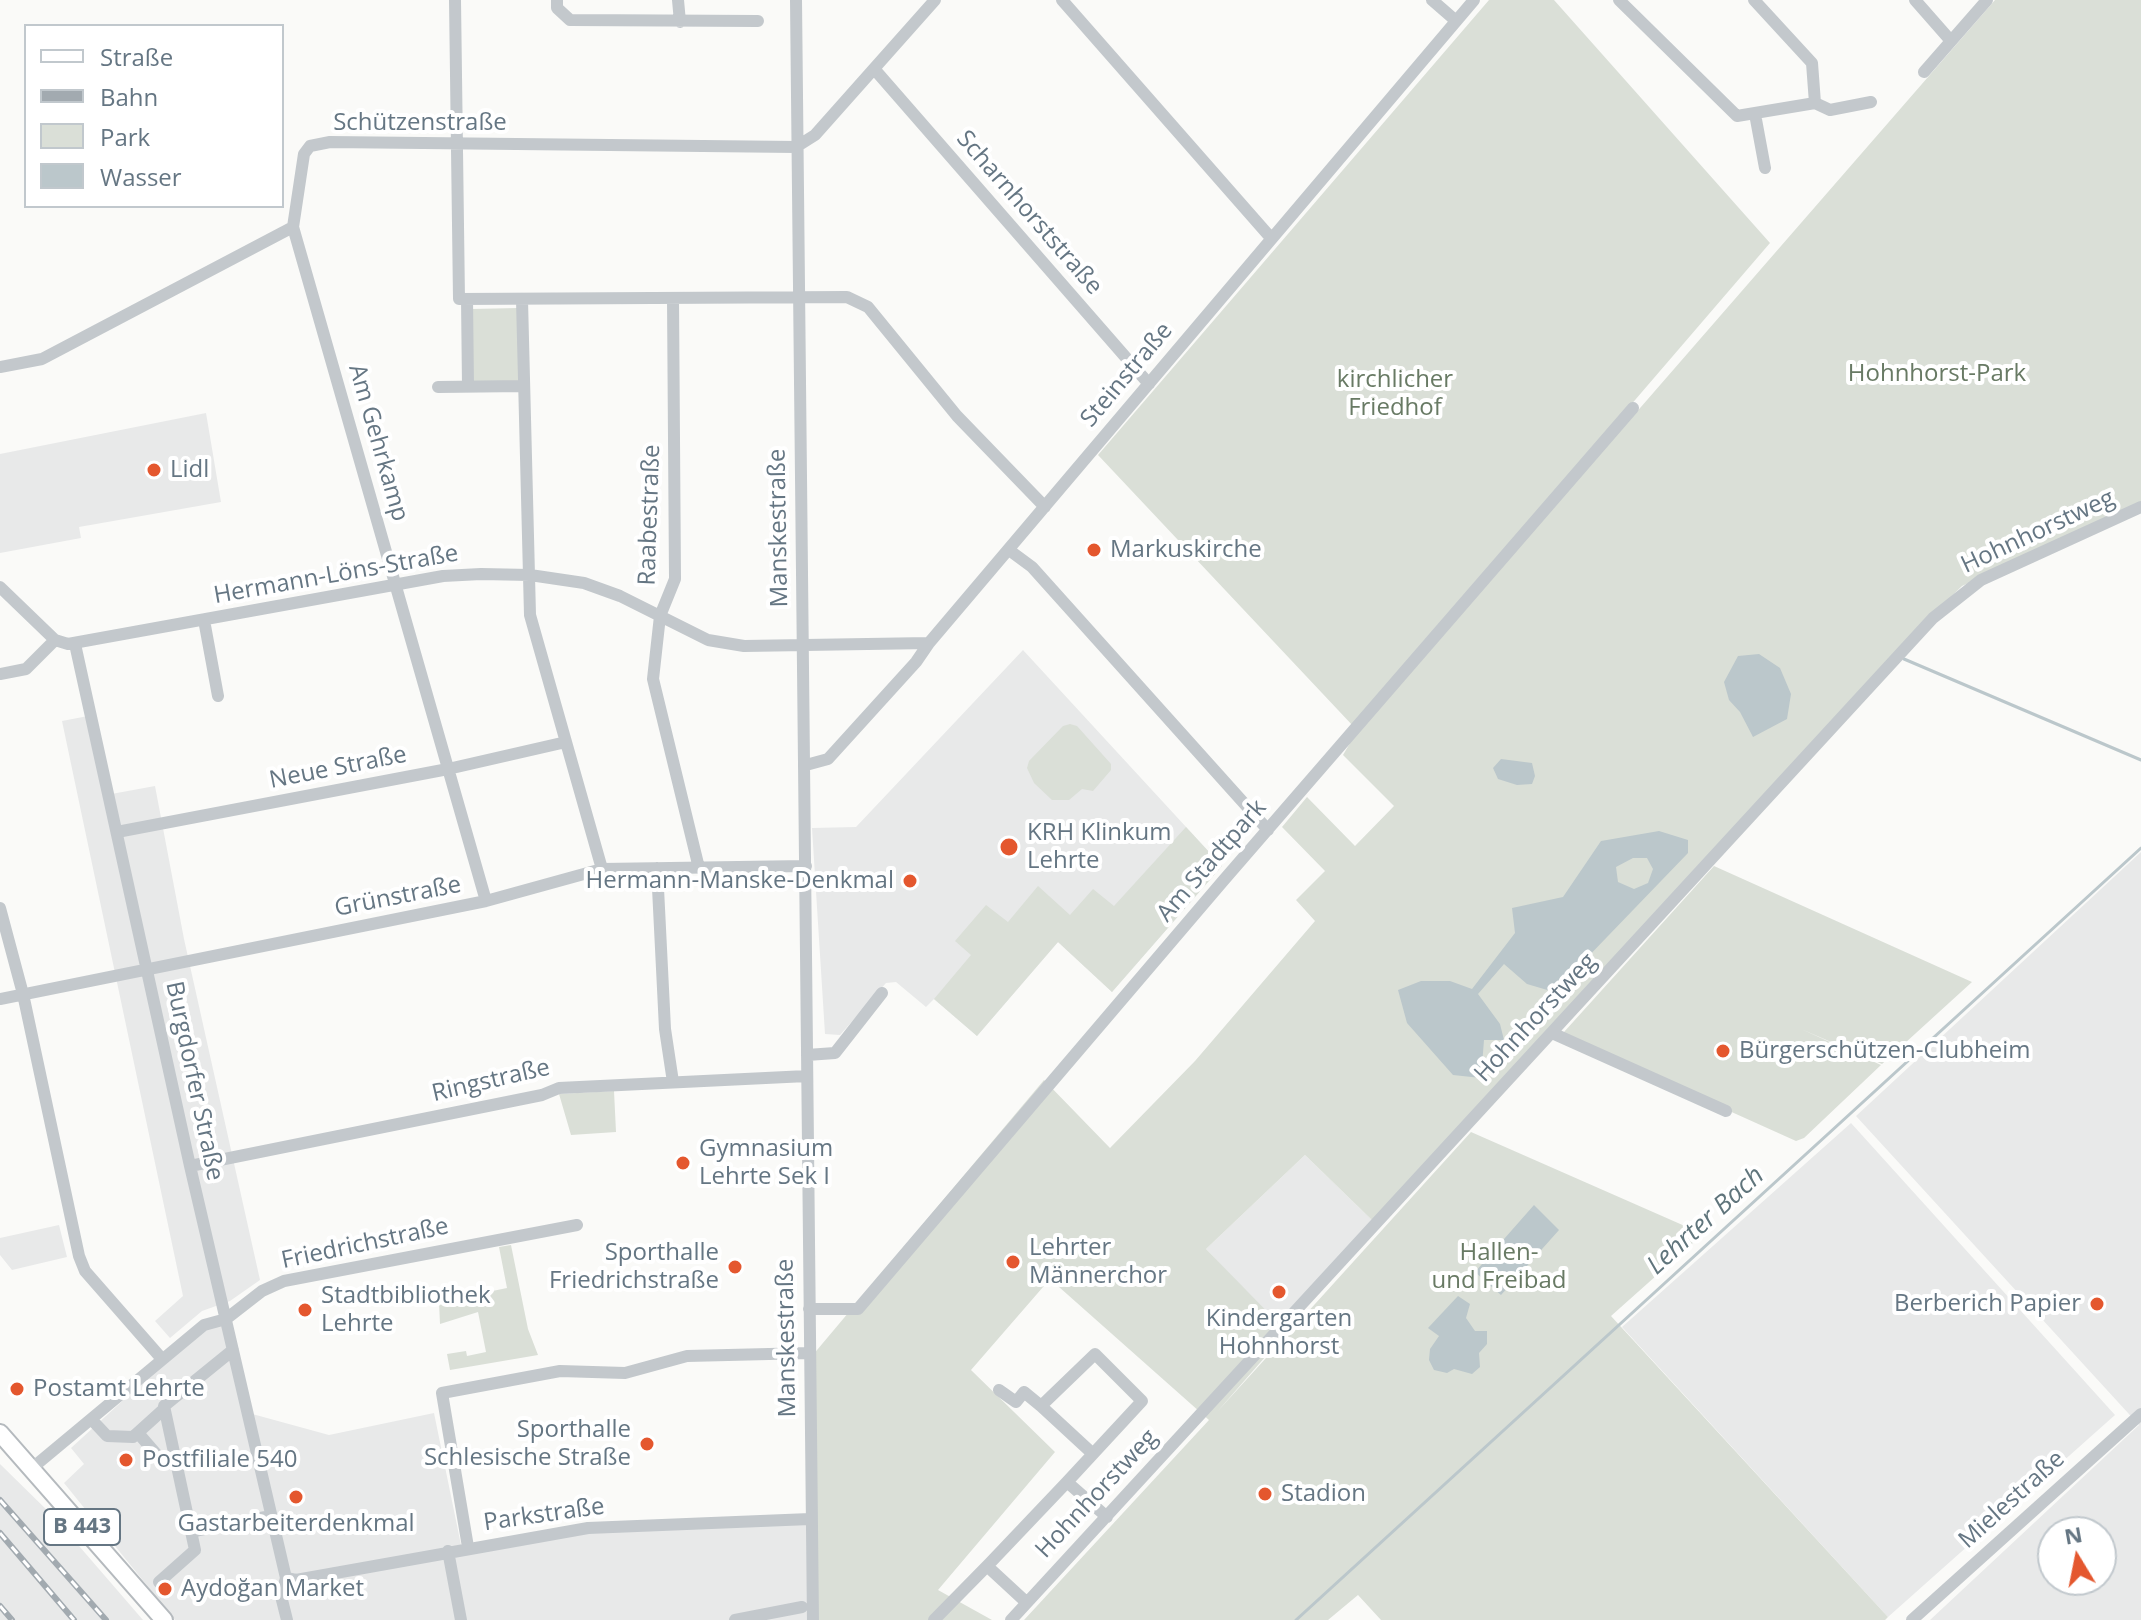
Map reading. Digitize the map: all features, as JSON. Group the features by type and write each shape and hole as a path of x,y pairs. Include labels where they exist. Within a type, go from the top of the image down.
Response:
{"main road":[{"name":"B 443","path":"0,1433 164,1620"}],"street":[{"path":"455,0 468,386"},
{"path":"557,0 557,8 570,20 758,21"},
{"path":"678,0 680,22"},
{"name":"Manskestraße","path":"796,0 813,1620"},
{"path":"796,147 815,135 876,71 935,0"},
{"path":"1062,0 1271,238"},
{"path":"1432,0 1455,20"},
{"name":"Steinstraße","path":"806,765 828,759 916,662 1474,0"},
{"path":"1619,0 1723,106 1737,116 1815,103 1830,110 1871,102"},
{"path":"1754,0 1812,63 1815,103"},
{"path":"1915,0 1951,41"},
{"path":"1924,72 1987,0"},
{"name":"Scharnhorststraße","path":"876,71 1149,384"},
{"path":"1755,114 1765,168"},
{"name":"Schützenstraße","path":"293,227 304,154 310,146 330,142 796,147"},
{"path":"0,367 42,359 293,227"},
{"name":"Am Gehrkamp","path":"293,227 486,901"},
{"path":"463,299 847,297 868,307 957,416 1045,507"},
{"name":"Raabestraße","path":"673,299 675,579 660,616 653,679 657,706 699,868"},
{"path":"522,300 530,615 602,869"},
{"path":"438,387 524,386"},
{"name":"Am Stadtpark","path":"809,1309 858,1309 1633,408"},
{"name":"Hohnhorstweg","path":"1011,1620 1103,1514 1552,1033 1891,662 1957,596 1981,580 2141,507"},
{"path":"1009,550 1032,567 1268,830"},
{"name":"Hermann-Löns-Straße","path":"75,644 443,576 530,575 584,583 620,596 708,640 744,646 929,643"},
{"path":"0,587 55,640 75,644"},
{"path":"204,620 218,696"},
{"path":"0,674 26,669 55,640"},
{"name":"Burgdorfer Straße","path":"75,644 190,1166 286,1578 281,1596 287,1620"},
{"name":"Neue Straße","path":"117,832 448,769 566,742"},
{"name":"Grünstraße","path":"0,999 486,901 602,869 806,866"},
{"path":"657,868 665,1029 673,1082"},
{"path":"0,908 23,994 79,1256 85,1271 162,1359"},
{"path":"807,1055 835,1053 882,993"},
{"path":"1552,1033 1726,1111"},
{"name":"Ringstraße","path":"190,1166 542,1095 559,1088 807,1076"},
{"name":"Friedrichstraße","path":"31,1469 204,1325 226,1319 262,1291 284,1281 577,1225"},
{"path":"92,1420 107,1436 133,1437 233,1350"},
{"path":"468,1547 442,1393 560,1371 625,1373 687,1356 810,1353"},
{"path":"934,1620 1142,1401 1095,1354 1041,1406"},
{"path":"999,1390 1016,1402 1024,1392 1093,1454"},
{"path":"159,1582 195,1550 164,1409"},
{"name":"Mielestraße","path":"1912,1620 2141,1414"},
{"path":"138,1433 164,1463 176,1461"},
{"path":"1067,1482 1103,1514"},
{"path":"250,1520 271,1516"},
{"name":"Parkstraße","path":"286,1578 296,1580 588,1528 810,1519"},
{"path":"191,1532 229,1524"},
{"path":"448,1551 461,1620"},
{"path":"987,1566 1026,1602"},
{"path":"735,1620 802,1607"}],"shaded area":[{"path":"206,413 221,502 79,527 81,538 0,553 0,454"},
{"name":"KRH Klinkum Lehrte","path":"1023,650 1222,866 1112,992 1058,942 977,1036 934,999 926,1007 896,982 886,983 840,1035 825,1034 812,828 856,827"},
{"path":"88,716 106,795 155,786 184,939 260,1280 230,1301 202,1311 170,1338 155,1321 183,1296 62,721"},
{"path":"2141,852 2141,1620 1930,1620 2037,1520 2037,1596 2117,1596 2117,1516 2041,1516 2139,1425 1856,1116"},
{"path":"1851,1123 2115,1415 1888,1617 1622,1327"},
{"name":"Kindergarten Hohnhorst","path":"1305,1155 1376,1224 1279,1327 1206,1249"},
{"path":"59,1225 67,1257 12,1270 0,1255 0,1238"},
{"path":"224,1322 245,1412 329,1435 434,1413 461,1545 583,1527 815,1524 817,1620 175,1620 64,1483 84,1464 71,1448 202,1328"},
{"path":"0,1464 54,1517 143,1620 0,1620"}],"green space":[{"name":"kirchlicher Friedhof","path":"1489,0 1554,0 1770,243 1354,727 1098,455"},
{"path":"1995,0 2141,0 2141,504 1962,586 1892,655 1376,1224 1305,1155 1206,1249 1287,1332 1217,1412 1471,1132 1703,1234 1611,1316 1888,1617 1885,1620 1381,1620 1358,1595 1328,1620 1024,1620 1209,1420 1050,1279 971,1370 1055,1452 938,1590 992,1620 817,1620 812,1356 1044,1080 1110,1148 1195,1061 1315,921 1296,900 1325,871 1282,827 1307,797 1355,846 1394,806 1343,755 1353,738"},
{"path":"518,308 519,382 473,383 471,309"},
{"path":"1063,726 1077,726 1111,764 1111,770 1093,791 1082,789 1069,800 1052,800 1034,783 1027,768 1029,761"},
{"path":"1186,827 1222,866 1112,992 1058,942 977,1036 934,999 971,955 955,941 986,905 1008,922 1038,886 1070,915 1093,889 1114,906"},
{"path":"1714,866 1972,982 1882,1064 1801,1029 1881,1065 1804,1138 1796,1141 1565,1037 1564,1032"},
{"path":"614,1091 616,1132 571,1135 559,1094"},
{"path":"511,1245 528,1329 538,1355 450,1370 447,1354 466,1351 467,1356 486,1352 478,1312 440,1324 439,1302 507,1288 499,1247"}],"water":[{"path":"1759,654 1780,668 1791,694 1787,719 1753,737 1740,712 1729,700 1724,682 1738,656"},
{"path":"1501,759 1532,763 1535,776 1532,784 1517,785 1498,779 1493,768"},
{"path":"1659,831 1688,840 1688,853 1554,992 1527,984 1504,964 1478,994 1500,1024 1504,1040 1484,1040 1481,1078 1453,1075 1407,1023 1398,990 1421,981 1450,981 1472,989 1515,933 1512,908 1563,897 1601,841","holes":["1633,858 1647,858 1653,869 1648,883 1634,889 1618,882 1616,867"]},
{"path":"1534,1205 1559,1230 1501,1295 1475,1272"},
{"path":"1458,1296 1470,1304 1466,1318 1475,1331 1487,1331 1487,1344 1479,1353 1480,1367 1472,1374 1454,1369 1447,1373 1434,1370 1429,1360 1430,1349 1439,1336 1428,1328"}],"waterway":[{"path":"1904,659 2141,760"},
{"name":"Lehrter Bach","path":"1296,1620 2141,848"}],"railway":[{"path":"0,1500 106,1620"},
{"path":"0,1533 74,1620"},
{"path":"0,1606 12,1620"}],"place":[{"name":"Lidl","path":"154,470"},
{"name":"Markuskirche","path":"1094,550"},
{"name":"KRH Klinkum Lehrte","path":"1009,847"},
{"name":"Hermann-Manske-Denkmal","path":"910,881"},
{"name":"Bürgerschützen-Clubheim","path":"1723,1051"},
{"name":"Gymnasium Lehrte Sek I","path":"683,1163"},
{"name":"Lehrter Männerchor","path":"1013,1262"},
{"name":"Sporthalle Friedrichstraße","path":"735,1267"},
{"name":"Kindergarten Hohnhorst","path":"1279,1292"},
{"name":"Berberich Papier","path":"2097,1304"},
{"name":"Stadtbibliothek Lehrte","path":"305,1310"},
{"name":"Postamt Lehrte","path":"17,1389"},
{"name":"Sporthalle Schlesische Straße","path":"647,1444"},
{"name":"Postfiliale 540","path":"126,1460"},
{"name":"Stadion","path":"1265,1494"},
{"name":"Gastarbeiterdenkmal","path":"296,1497"},
{"name":"Aydoğan Market","path":"165,1589"}],"park label":[{"name":"Hohnhorst-Park","path":"1937,374"},
{"name":"Hallen- und Freibad","path":"1499,1267"}]}
